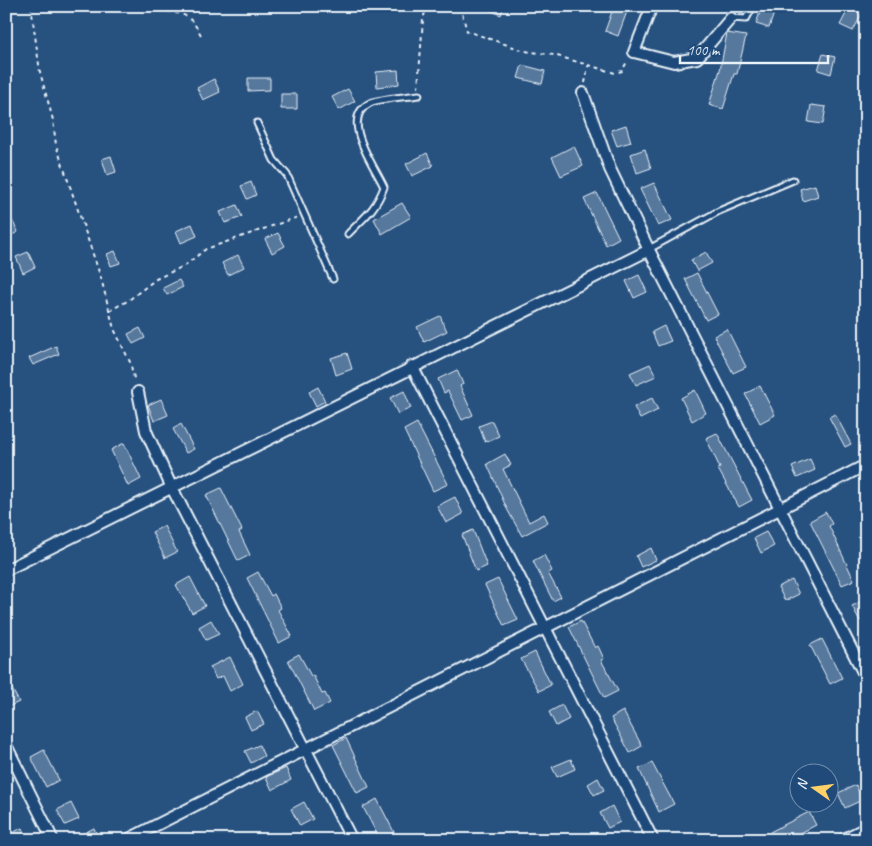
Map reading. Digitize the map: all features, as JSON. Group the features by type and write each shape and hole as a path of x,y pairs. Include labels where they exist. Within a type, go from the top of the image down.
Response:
{"street":[{"path":"652,6 634,52 674,62 697,58 731,18"},
{"path":"583,93 610,169 649,250 866,678"},
{"path":"6,570 412,366 649,250"},
{"path":"412,366 653,840"},
{"path":"138,392 146,432 171,486 352,840"},
{"path":"127,840 544,626 866,465"},
{"path":"6,745 52,840"},
{"path":"842,840 866,828"}],"lane":[{"path":"731,18 746,19 754,6"},
{"path":"348,234 378,204 384,187 360,140 356,124 359,111 371,103 420,95"},
{"path":"257,124 274,160 287,175 303,215 333,279"},
{"path":"649,250 719,211 793,180"}],"path":[{"path":"31,6 37,56 53,120 56,145 101,278 114,329 130,362 138,392"},
{"path":"152,6 186,14 195,22 202,37"},
{"path":"420,95 417,83 423,19 427,6"},
{"path":"460,6 467,31 525,51 554,55 615,73 622,71 634,52"},
{"path":"583,93 588,65"},
{"path":"109,312 129,300 156,279 184,266 206,249 303,215"}],"building":[{"path":"480,6 504,6 501,15"},
{"path":"614,6 629,6 618,36 605,31"},
{"path":"762,6 775,10 769,28 756,24"},
{"path":"850,6 863,12 853,31 840,25"},
{"path":"727,33 746,36 737,74 734,74 723,109 709,105 720,70"},
{"path":"823,54 835,57 831,74 818,70"},
{"path":"522,65 545,71 542,84 518,78"},
{"path":"398,70 399,84 377,87 376,72"},
{"path":"248,78 270,78 270,90 248,91"},
{"path":"214,79 220,92 203,100 197,88"},
{"path":"348,89 355,101 339,110 332,97"},
{"path":"281,94 297,94 297,109 281,109"},
{"path":"811,105 826,107 823,124 808,122"},
{"path":"626,125 631,142 617,146 611,130"},
{"path":"574,146 583,166 561,176 552,157"},
{"path":"645,149 651,168 637,173 631,154"},
{"path":"427,153 433,166 412,176 406,164"},
{"path":"111,156 116,172 107,175 102,159"},
{"path":"251,182 256,195 247,199 241,186"},
{"path":"654,183 672,220 658,226 640,189"},
{"path":"815,185 818,196 803,201 800,189"},
{"path":"597,193 619,238 606,245 584,199"},
{"path":"402,203 411,217 382,234 374,219"},
{"path":"237,205 242,217 225,223 220,212"},
{"path":"6,208 18,232 6,238"},
{"path":"192,224 197,236 181,243 176,231"},
{"path":"278,233 285,246 272,253 265,239"},
{"path":"115,251 120,263 111,266 107,254"},
{"path":"28,252 35,267 23,273 16,257"},
{"path":"706,252 712,263 697,271 691,260"},
{"path":"238,255 244,267 228,275 222,263"},
{"path":"697,273 718,314 706,320 685,279"},
{"path":"639,275 647,292 634,298 626,281"},
{"path":"179,280 183,287 167,295 163,288"},
{"path":"440,316 447,331 424,342 417,327"},
{"path":"664,326 671,341 658,346 652,332"},
{"path":"140,328 145,338 133,344 128,334"},
{"path":"727,329 746,367 733,373 714,336"},
{"path":"56,346 59,354 33,365 29,358"},
{"path":"347,353 352,369 336,375 331,358"},
{"path":"650,364 656,376 636,385 630,373"},
{"path":"457,370 463,384 460,386 473,415 462,420 448,391 444,393 438,379"},
{"path":"760,386 775,415 760,423 745,394"},
{"path":"318,387 325,401 316,406 309,392"},
{"path":"695,390 706,413 692,421 681,398"},
{"path":"404,391 411,408 398,414 390,398"},
{"path":"652,398 658,410 640,419 634,407"},
{"path":"161,399 168,415 154,421 148,405"},
{"path":"835,414 851,444 845,447 829,417"},
{"path":"492,421 499,436 485,442 479,426"},
{"path":"417,423 448,484 433,491 404,430"},
{"path":"181,424 194,449 186,453 173,429"},
{"path":"717,433 752,500 739,507 718,469 720,468 706,438"},
{"path":"124,443 141,479 128,486 111,450"},
{"path":"505,454 511,465 503,469 529,522 544,514 548,522 522,536 507,509 487,464"},
{"path":"810,459 815,470 797,478 792,467"},
{"path":"221,488 242,530 239,532 250,555 238,561 206,495"},
{"path":"455,497 463,514 446,523 437,506"},
{"path":"826,512 832,524 829,526 854,580 842,585 810,521"},
{"path":"164,526 177,552 165,558 152,532"},
{"path":"473,530 487,566 476,571 462,535"},
{"path":"766,532 774,546 761,553 754,538"},
{"path":"651,548 656,560 641,567 636,556"},
{"path":"544,555 552,571 548,573 561,597 553,601 533,561"},
{"path":"258,572 271,596 274,594 281,608 278,610 292,636 279,643 247,578"},
{"path":"190,577 205,606 192,613 176,585"},
{"path":"498,579 518,620 504,626 485,585"},
{"path":"792,580 799,594 785,601 778,587"},
{"path":"866,599 866,618 860,621 852,606"},
{"path":"211,620 219,634 206,640 199,627"},
{"path":"581,621 595,648 598,646 604,659 601,660 618,691 604,698 569,627"},
{"path":"822,639 842,678 830,684 810,645"},
{"path":"535,652 551,685 539,691 521,659"},
{"path":"299,654 311,676 313,675 322,694 325,693 330,703 314,711 288,660"},
{"path":"230,657 243,684 230,691 223,676 216,679 210,667"},
{"path":"6,678 19,702 6,708"},
{"path":"562,705 569,719 556,726 549,712"},
{"path":"257,711 264,724 251,730 245,717"},
{"path":"623,711 642,746 630,753 611,718"},
{"path":"346,738 369,787 357,793 333,745"},
{"path":"259,745 264,756 251,763 245,751"},
{"path":"44,750 59,780 46,787 31,757"},
{"path":"571,759 575,769 557,777 552,767"},
{"path":"652,763 674,804 659,812 639,769"},
{"path":"286,768 291,780 272,790 266,777"},
{"path":"598,778 604,790 594,795 588,784"},
{"path":"856,785 862,800 845,808 840,797 840,792"},
{"path":"377,799 394,832 380,840 363,807"},
{"path":"304,802 313,819 300,826 291,809"},
{"path":"71,803 79,819 65,825 57,810"},
{"path":"612,806 620,822 608,828 600,813"},
{"path":"805,814 810,814 816,825 787,840 773,840 770,832"},
{"path":"22,828 27,840 6,840 6,836"},
{"path":"94,828 99,840 71,840"}]}
